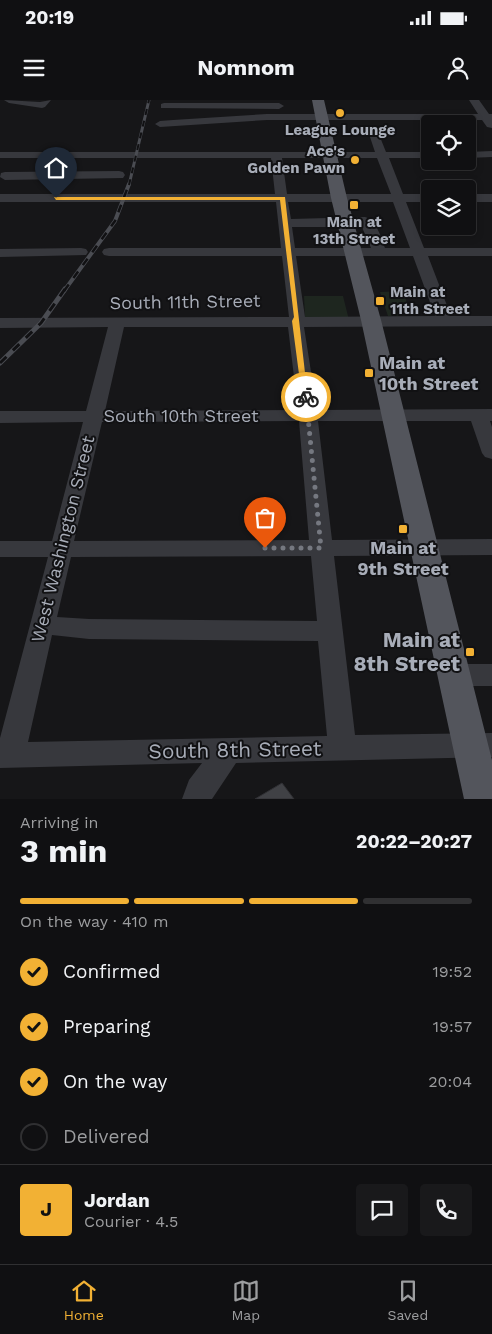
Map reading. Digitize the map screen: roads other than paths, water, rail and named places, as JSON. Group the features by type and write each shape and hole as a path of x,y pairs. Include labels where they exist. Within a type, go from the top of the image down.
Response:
{"main road":[{"path":"318,111 371,320 454,674 482,745 483,799"}],"street":[{"path":"8,100 37,106 42,105 46,100"},
{"path":"474,100 488,117 492,127"},
{"path":"290,106 164,103 160,128 200,120 268,120 318,111 367,125 370,123 368,113 488,117"},
{"path":"375,137 445,321"},
{"path":"0,146 18,151 2,180"},
{"path":"0,155 125,155 158,152 276,155 331,161 384,160 421,156"},
{"path":"476,154 492,154"},
{"path":"112,198 125,155"},
{"path":"276,155 283,198 297,317 295,321 308,415 342,747"},
{"path":"2,180 119,175"},
{"path":"0,198 283,198 365,221 380,252"},
{"path":"286,223 343,214 399,198 421,198"},
{"path":"476,198 492,198"},
{"path":"0,253 81,252"},
{"path":"108,252 492,252"},
{"name":"South 11th Street","path":"0,324 371,320 492,321"},
{"name":"West Washington Street","path":"5,755 42,625 117,323"},
{"path":"485,415 492,453"},
{"name":"South 10th Street","path":"0,417 485,415"},
{"path":"0,549 492,547"},
{"path":"42,625 89,629 330,631"},
{"path":"454,674 492,675"},
{"name":"South 8th Street","path":"5,755 482,745"},
{"path":"197,799 200,790 228,750"}],"railway":[{"path":"129,185 149,100"},
{"path":"64,291 115,221 129,184"},
{"path":"0,363 41,323 65,289"}],"place":[{"name":"League Lounge","path":"340,113"},
{"name":"Ace's Golden Pawn","path":"355,160"},
{"name":"Main at 13th Street","path":"354,205"},
{"name":"Main at 11th Street","path":"380,301"},
{"name":"Main at 10th Street","path":"369,373"},
{"name":"Main at 9th Street","path":"403,529"},
{"name":"Main at 8th Street","path":"470,652"}]}
